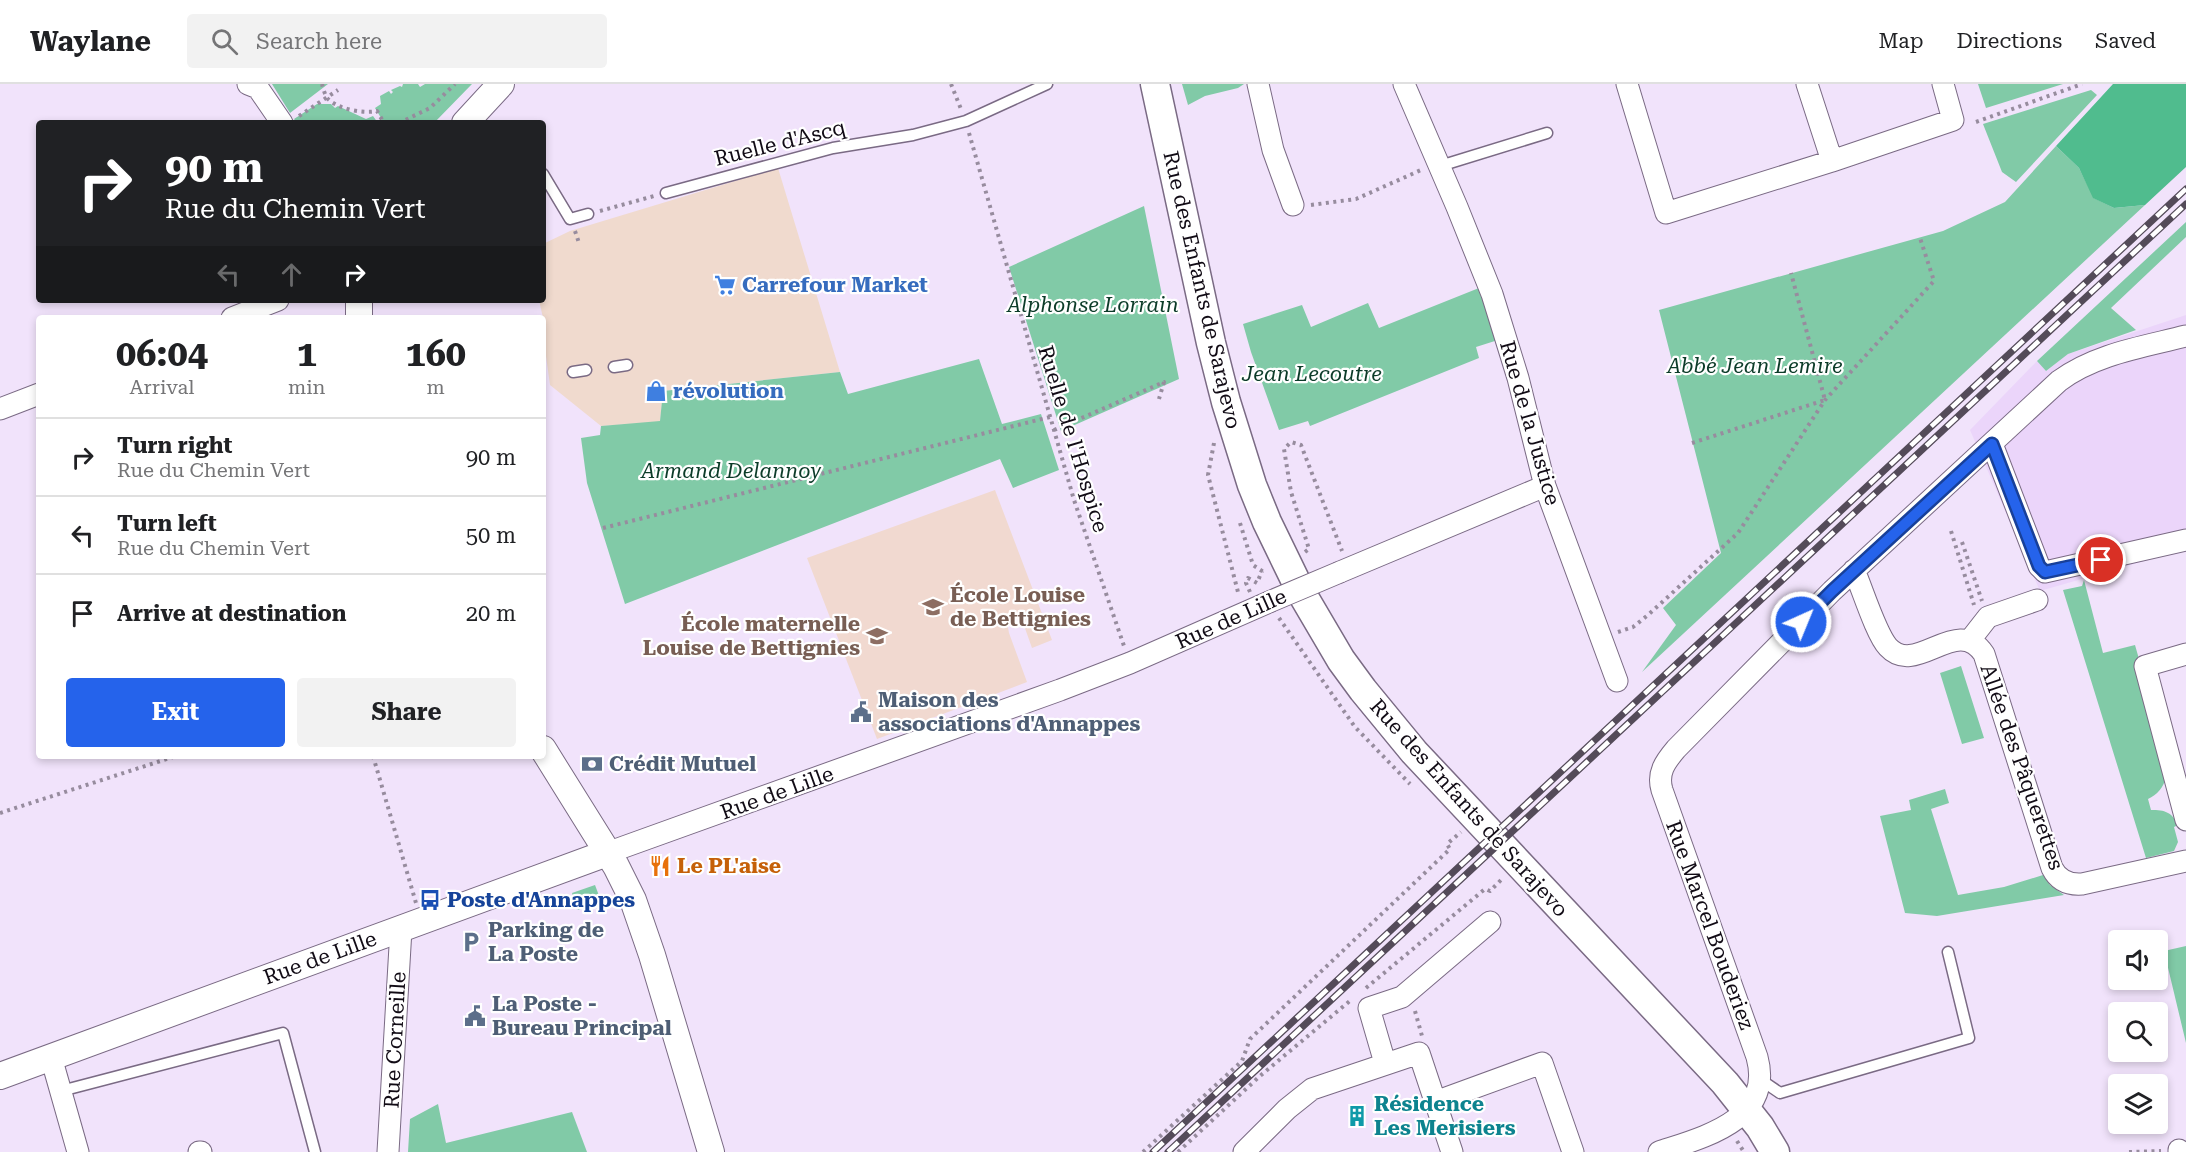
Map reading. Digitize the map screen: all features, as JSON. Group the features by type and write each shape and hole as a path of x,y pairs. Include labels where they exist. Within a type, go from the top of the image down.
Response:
{"main road":[{"name":"Rue des Enfants de Sarajevo","path":"1155,84 1226,402 1252,485 1301,592 1341,660 1374,705 1414,752 1716,1074 1746,1109"},
{"path":"1746,1109 1775,1152"}],"street":[{"path":"248,84 258,88 287,120"},
{"path":"468,120 501,84"},
{"path":"1258,84 1273,150 1293,206"},
{"name":"Rue de la Justice","path":"1404,84 1476,252 1502,326 1523,397 1545,486 1617,681"},
{"path":"1627,84 1666,213 1953,120 1943,84"},
{"path":"1807,84 1832,161"},
{"path":"246,310 269,303"},
{"path":"1854,570 2070,372 2121,352 2186,336"},
{"path":"0,410 36,395"},
{"path":"1992,444 2039,566 2045,572 2186,540"},
{"name":"Rue de Lille","path":"0,1076 1130,663 1545,486"},
{"name":"Allée des Pâquerettes","path":"1854,570 1883,640 1893,652 1915,655 1959,639 1970,640 1984,654 2052,868 2057,876 2069,884 2082,884 2186,861"},
{"name":"Rue Marcel Bouderiez","path":"1761,1080 1757,1057 1662,790 1661,770 1676,749 1854,570"},
{"name":"Allée des Pâquerettes","path":"1970,640 1988,617 2037,600"},
{"path":"2186,654 2145,666 2186,820"},
{"path":"546,754 626,885 646,937 711,1152"},
{"path":"1385,1063 1369,1008 1402,997 1490,922"},
{"name":"Rue Corneille","path":"388,1152 411,925"},
{"path":"1244,1152 1258,1136 1312,1089 1419,1053 1452,1152"},
{"path":"51,1057 78,1152"},
{"path":"1435,1102 1542,1063 1573,1152"},
{"path":"1670,1150 1728,1126 1746,1109 1756,1094 1761,1080"}],"lane":[{"name":"Ruelle d'Ascq","path":"666,193 832,148 918,134 966,121 1047,84"},
{"path":"1439,165 1547,133"},
{"path":"546,179 570,219 588,214"},
{"path":"614,367 627,365"},
{"path":"573,372 586,370"},
{"path":"1761,1080 1780,1093 1969,1038 1948,952"},
{"path":"61,1091 283,1033 315,1152"}],"path":[{"path":"322,84 327,98 342,107 364,114 376,110 382,120"},
{"path":"405,120 430,108 455,84"},
{"name":"Ruelle de l'Hospice","path":"951,84 966,121 1074,500 1130,663"},
{"path":"1976,122 2082,84"},
{"path":"290,120 338,90"},
{"path":"1293,206 1356,199 1439,165"},
{"path":"588,214 666,193"},
{"path":"1602,642 1633,627 1738,533 1825,400 1934,281 1920,237"},
{"path":"1791,273 1825,400"},
{"path":"1054,430 1164,382 1159,399"},
{"path":"1692,442 1825,400"},
{"path":"603,528 1050,417"},
{"name":"Rue des Enfants de Sarajevo","path":"1215,437 1208,476 1238,593 1246,612"},
{"path":"1299,557 1309,549 1289,481 1284,449 1292,442 1301,445 1344,571"},
{"path":"1951,531 1975,605 1974,613"},
{"path":"1962,542 1983,604"},
{"path":"0,813 167,759"},
{"path":"374,759 411,925"},
{"path":"1143,1152 1242,1061 1250,1040 1450,849 1447,844 1455,837"},
{"path":"1360,992 1485,890 1490,891 1505,877"},
{"path":"1410,990 1425,1047 1419,1053"},
{"path":"1178,1152 1260,1076 1351,1000"},
{"path":"1737,1141 1744,1152"},
{"path":"2129,1152 2179,1151"}],"shaded area":[{"path":"778,168 840,372 663,391 660,422 601,426 550,385 546,356 546,315 542,315 540,303 546,303 546,243 570,231"},
{"path":"2186,315 2186,549 2040,591 1970,430 2037,361 2046,371 2068,354"},
{"name":"École Louise de Bettignies","path":"995,490 1052,640 1032,648 1021,617 1007,622 1027,682 877,739 807,558"}],"green space":[{"path":"272,84 328,84 290,113"},
{"path":"403,84 418,84 420,87 425,84 472,84 437,120 382,120 375,108 381,104 380,96 389,91 391,94 393,92 391,90 402,87"},
{"path":"1182,84 1244,84 1238,88 1205,96 1188,105"},
{"path":"1978,84 2063,84 1986,108"},
{"path":"2113,84 2186,84 2186,167 2145,205 2114,208 2093,198 2079,168 2056,146"},
{"path":"2091,90 2097,95 2016,182 2002,172 1983,124"},
{"path":"317,104 331,104 335,108 338,106 366,119 373,116 376,120 295,120"},
{"name":"Abbé Jean Lemire","path":"2056,146 2079,168 2094,198 2114,208 2145,205 1642,672 1676,625 1663,608 1721,553 1659,310 1943,231 2005,202"},
{"name":"Alphonse Lorrain","path":"1144,206 1179,379 1061,431 1009,267"},
{"path":"2186,222 2186,237 2111,308 2136,330 2068,354 2046,371 2037,361"},
{"name":"Jean Lecoutre","path":"1479,288 1498,340 1476,347 1479,358 1310,426 1308,421 1279,430 1243,324 1302,305 1311,327 1368,303 1379,328"},
{"name":"Armand Delannoy","path":"979,359 1002,424 1041,414 1059,470 1013,488 1000,459 625,604 587,483 581,438 600,435 601,426 660,421 663,391 840,372 848,394"},
{"path":"2084,580 2103,653 2135,645 2139,659 2136,661 2166,777 2160,790 2148,799 2151,810 2168,813 2178,825 2174,827 2178,842 2174,851 2146,858 2063,590 2082,586"},
{"path":"1961,666 1984,738 1962,744 1940,673"},
{"path":"1945,789 1949,803 1931,809 1958,895 2004,887 2043,875 2050,885 2064,895 1937,916 1905,913 1880,816 1911,810 1909,800"},
{"path":"595,885 601,901 578,910 572,893"},
{"path":"2186,946 2186,1043 2168,968 2168,950"},
{"path":"438,1104 446,1143 572,1112 587,1152 408,1152 410,1119"}],"railway":[{"path":"1153,1152 2186,189"},
{"path":"1168,1152 2186,204"}],"place":[{"name":"Carrefour Market","path":"725,285"},
{"name":"révolution","path":"656,391"},
{"name":"École Louise de Bettignies","path":"933,607"},
{"name":"École maternelle Louise de Bettignies","path":"877,636"},
{"name":"Maison des associations d'Annappes","path":"861,712"},
{"name":"Crédit Mutuel","path":"592,764"},
{"name":"Le PL'aise","path":"660,866"},
{"name":"Poste d'Annappes","path":"430,900"},
{"name":"Parking de La Poste","path":"471,942"},
{"name":"La Poste - Bureau Principal","path":"475,1016"},
{"name":"Résidence Les Merisiers","path":"1357,1116"}],"route":[{"path":"1801,622 1992,444 2039,566 2045,572 2101,560"}]}
